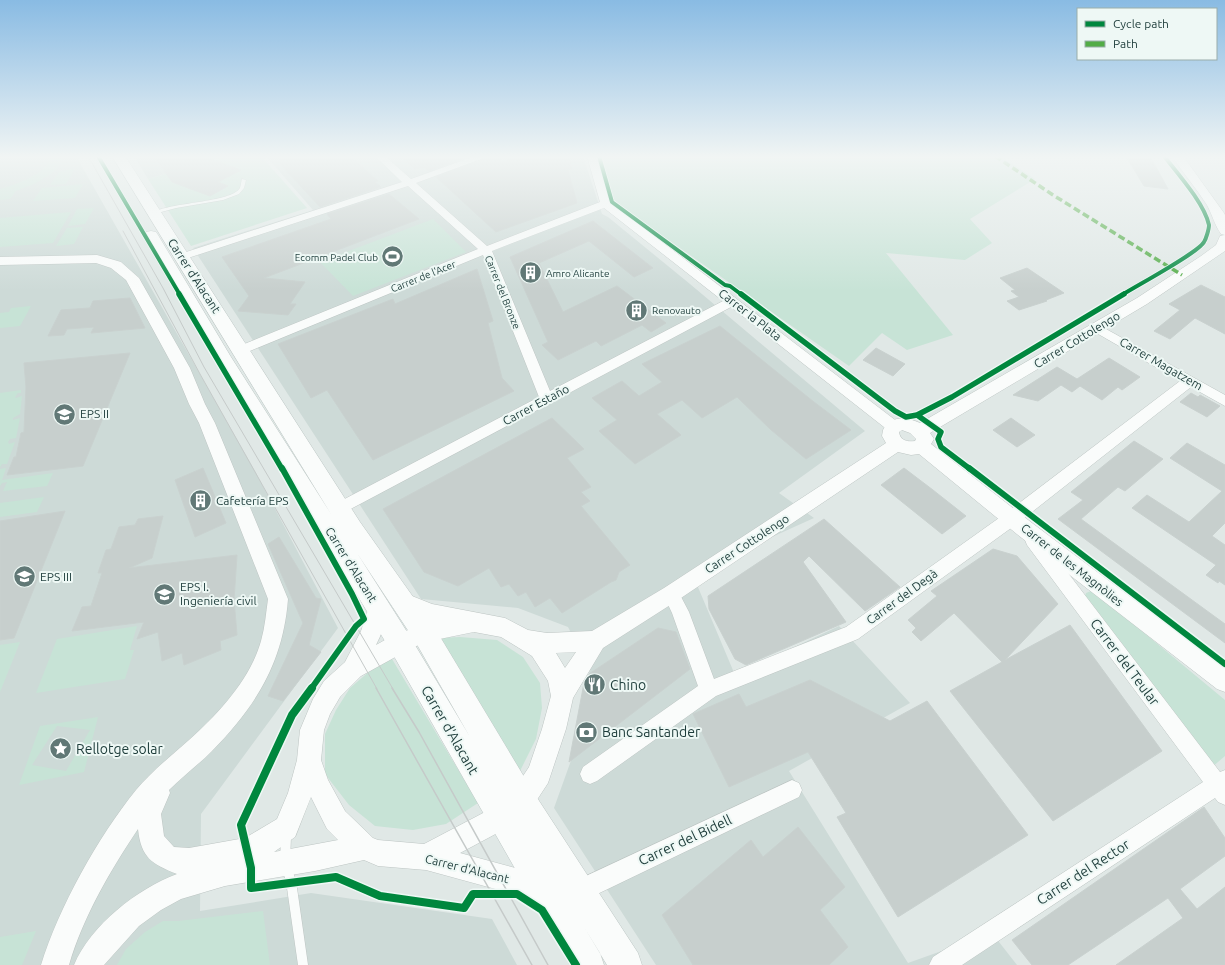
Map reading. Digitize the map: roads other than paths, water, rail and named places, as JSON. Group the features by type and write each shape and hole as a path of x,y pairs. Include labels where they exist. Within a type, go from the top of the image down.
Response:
{"main road":[{"name":"Carrer d'Alacant","path":"132,201 224,360 378,608"},
{"name":"Carrer d'Alacant","path":"146,201 352,528 402,601 412,638"},
{"name":"Carrer d’Alacant","path":"378,608 412,638 511,808 548,898"},
{"path":"511,808 579,890 626,965"},
{"path":"548,898 588,965"}],"street":[{"path":"181,257 353,201"},
{"name":"Carrer del Bronze","path":"429,201 486,250 547,400"},
{"path":"1209,201 1223,223 1225,231"},
{"name":"Carrer de l'Acer","path":"241,350 486,250 606,204"},
{"name":"Carrer la Plata","path":"606,204 732,301 896,436"},
{"name":"Carrer Cottolengo","path":"921,439 1097,328 1142,302 1206,259 1224,244"},
{"path":"0,261 48,259 96,260 116,264 132,278 182,368 197,404 207,423 278,599 277,619 271,644 262,667 246,694 231,713 203,743 164,777 145,799 112,848 78,905 60,946 55,965"},
{"name":"Carrer Estaño","path":"340,508 732,301"},
{"name":"Carrer Magatzem","path":"1097,328 1225,401"},
{"name":"Carrer del Degà","path":"590,774 709,690 852,633 1019,524 1190,381"},
{"name":"Carrer de les Magnòlies","path":"896,436 902,424 907,425 921,439 1019,524 1225,681"},
{"name":"Carrer Cottolengo","path":"595,641 671,594 896,436"},
{"name":"Carrer del Teular","path":"1019,524 1222,787"},
{"path":"671,594 680,612 709,690"},
{"path":"402,601 431,613 505,628 526,640 540,649 550,663 559,679 562,696"},
{"name":"Carrer d'Alacant","path":"378,608 371,633 353,669 332,689 321,707 312,730 309,760 318,786 336,820 364,847 378,853 426,857 519,882 548,898"},
{"path":"353,669 412,638 474,622"},
{"path":"526,640 547,643 595,641"},
{"path":"426,857 511,808 539,774 554,729 562,696 571,678 595,641"},
{"path":"164,777 149,814 152,842 165,856 177,861 189,861 247,851 264,843 286,828 300,793 309,760"},
{"name":"Carrer del Rector","path":"941,965 1222,787"},
{"name":"Carrer del Bidell","path":"579,890 792,790"},
{"path":"88,965 122,922 149,901 186,882 231,870 285,863 364,847"}],"lane":[{"path":"154,213 176,206 208,201"},
{"path":"286,828 285,863 291,882 303,965"}],"tram line":[{"path":"114,201 163,288 204,367 393,689"},
{"path":"123,231 200,374 377,689"},
{"path":"376,688 532,965"},
{"path":"392,688 419,732 548,965"}],"place":[{"name":"Ecomm Padel Club","path":"393,257"},
{"name":"Amro Alicante","path":"530,273"},
{"name":"Renovauto","path":"637,310"},
{"name":"EPS II","path":"65,414"},
{"name":"Cafetería EPS","path":"200,501"},
{"name":"EPS III","path":"24,577"},
{"name":"EPS I. Ingeniería civil","path":"165,594"},
{"name":"Chino","path":"595,685"},
{"name":"Banc Santander","path":"587,732"},
{"name":"Rellotge solar","path":"61,749"}]}
